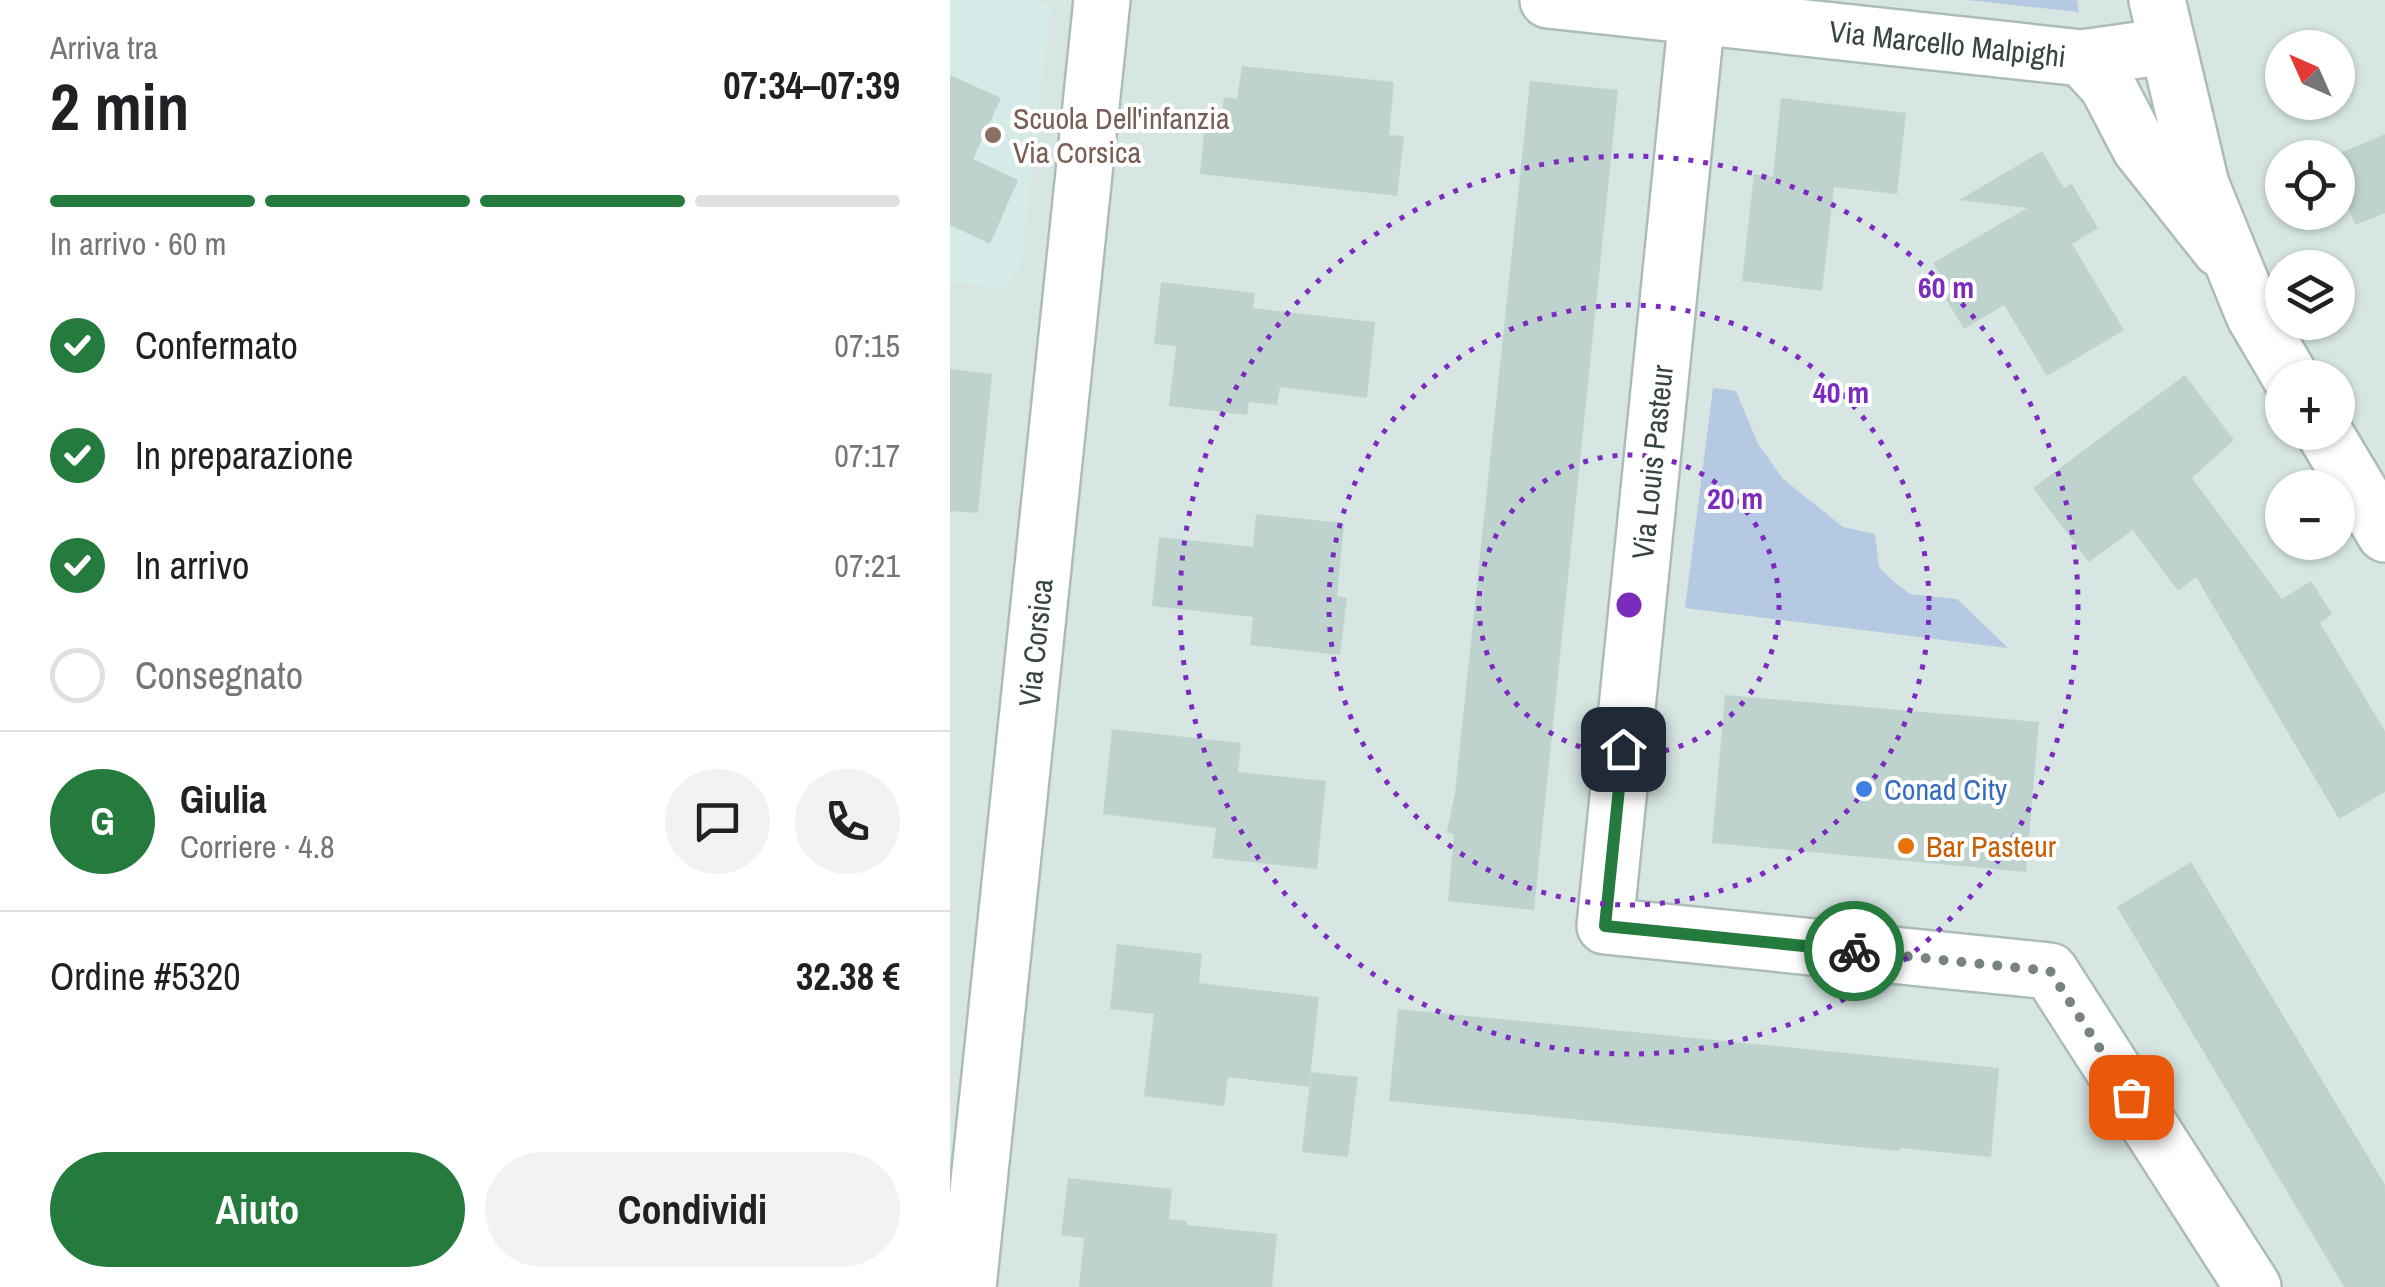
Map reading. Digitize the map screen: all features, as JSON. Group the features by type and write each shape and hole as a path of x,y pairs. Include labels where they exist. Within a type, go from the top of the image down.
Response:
{"street":[{"name":"Via Corsica","path":"968,1287 1102,0"},
{"name":"Via Marcello Malpighi","path":"1548,0 2082,58 2162,23"},
{"name":"Via Louis Pasteur","path":"1697,16 1605,926 2050,971 2253,1287"},
{"path":"2162,23 2201,186 2254,315 2281,360"},
{"path":"2082,58 2108,85 2140,148 2234,266"},
{"path":"2335,450 2385,534"}],"shaded area":[{"name":"Scuola Dell'infanzia Via Corsica","path":"950,0 1051,4 1021,266 1004,287 950,282"},
{"path":"1013,0 2385,0 2385,1287 950,1287 950,282 1004,286 1051,5"},
{"path":"1967,0 2077,0 2079,12"},
{"path":"1713,388 1736,391 1758,444 1783,479 1843,527 1875,534 1879,567 1892,580 1910,594 1957,599 2008,648 1685,608"}],"building":[{"path":"1242,66 1394,82 1389,135 1404,136 1397,196 1200,174 1206,113 1222,114 1224,97 1237,99"},
{"path":"950,75 1001,98 973,159 1018,180 990,244 950,225"},
{"path":"1530,81 1618,90 1534,910 1448,901 1454,835 1447,832 1455,793"},
{"path":"1781,98 1906,113 1897,194 1834,187 1822,291 1742,281 1754,174 1773,177"},
{"path":"2385,134 2385,213 2355,225 2355,147"},
{"path":"2042,151 2064,188 2072,184 2098,228 2072,244 2124,330 2047,376 2004,305 1964,329 1944,296 1951,292 1933,263 2027,208 1959,200"},
{"path":"1161,282 1255,293 1253,308 1375,322 1367,398 1280,387 1277,405 1249,402 1247,415 1169,406 1176,346 1154,344"},
{"path":"950,369 992,374 978,513 950,511"},
{"path":"2185,375 2234,440 2192,478 2282,599 2311,581 2332,614 2320,623 2385,731 2385,792 2339,819 2196,577 2178,591 2133,530 2089,562 2033,488"},
{"path":"1256,514 1344,523 1337,596 1347,598 1340,655 1250,645 1253,617 1152,606 1159,537 1253,547"},
{"path":"1725,695 2039,722 2026,872 1712,843"},
{"path":"1112,729 1241,743 1238,772 1326,781 1317,869 1212,858 1216,828 1103,814"},
{"path":"2191,862 2385,1185 2385,1287 2344,1287 2117,907"},
{"path":"1117,944 1202,954 1199,983 1319,997 1309,1087 1228,1077 1224,1106 1144,1096 1154,1014 1110,1009"},
{"path":"1398,1009 1999,1068 1991,1157 1389,1101"},
{"path":"1311,1072 1358,1077 1348,1157 1302,1152"},
{"path":"1068,1178 1172,1189 1169,1219 1187,1221 1187,1225 1277,1234 1272,1287 1079,1287 1084,1238 1061,1235"}],"way so far":[{"path":"1854,951 2050,971 2131,1097"}],"place":[{"name":"Scuola Dell'infanzia Via Corsica","path":"993,135"},
{"name":"Conad City","path":"1864,789"},
{"name":"Bar Pasteur","path":"1906,846"}],"route":[{"path":"1623,749 1605,926 1854,951"}]}
